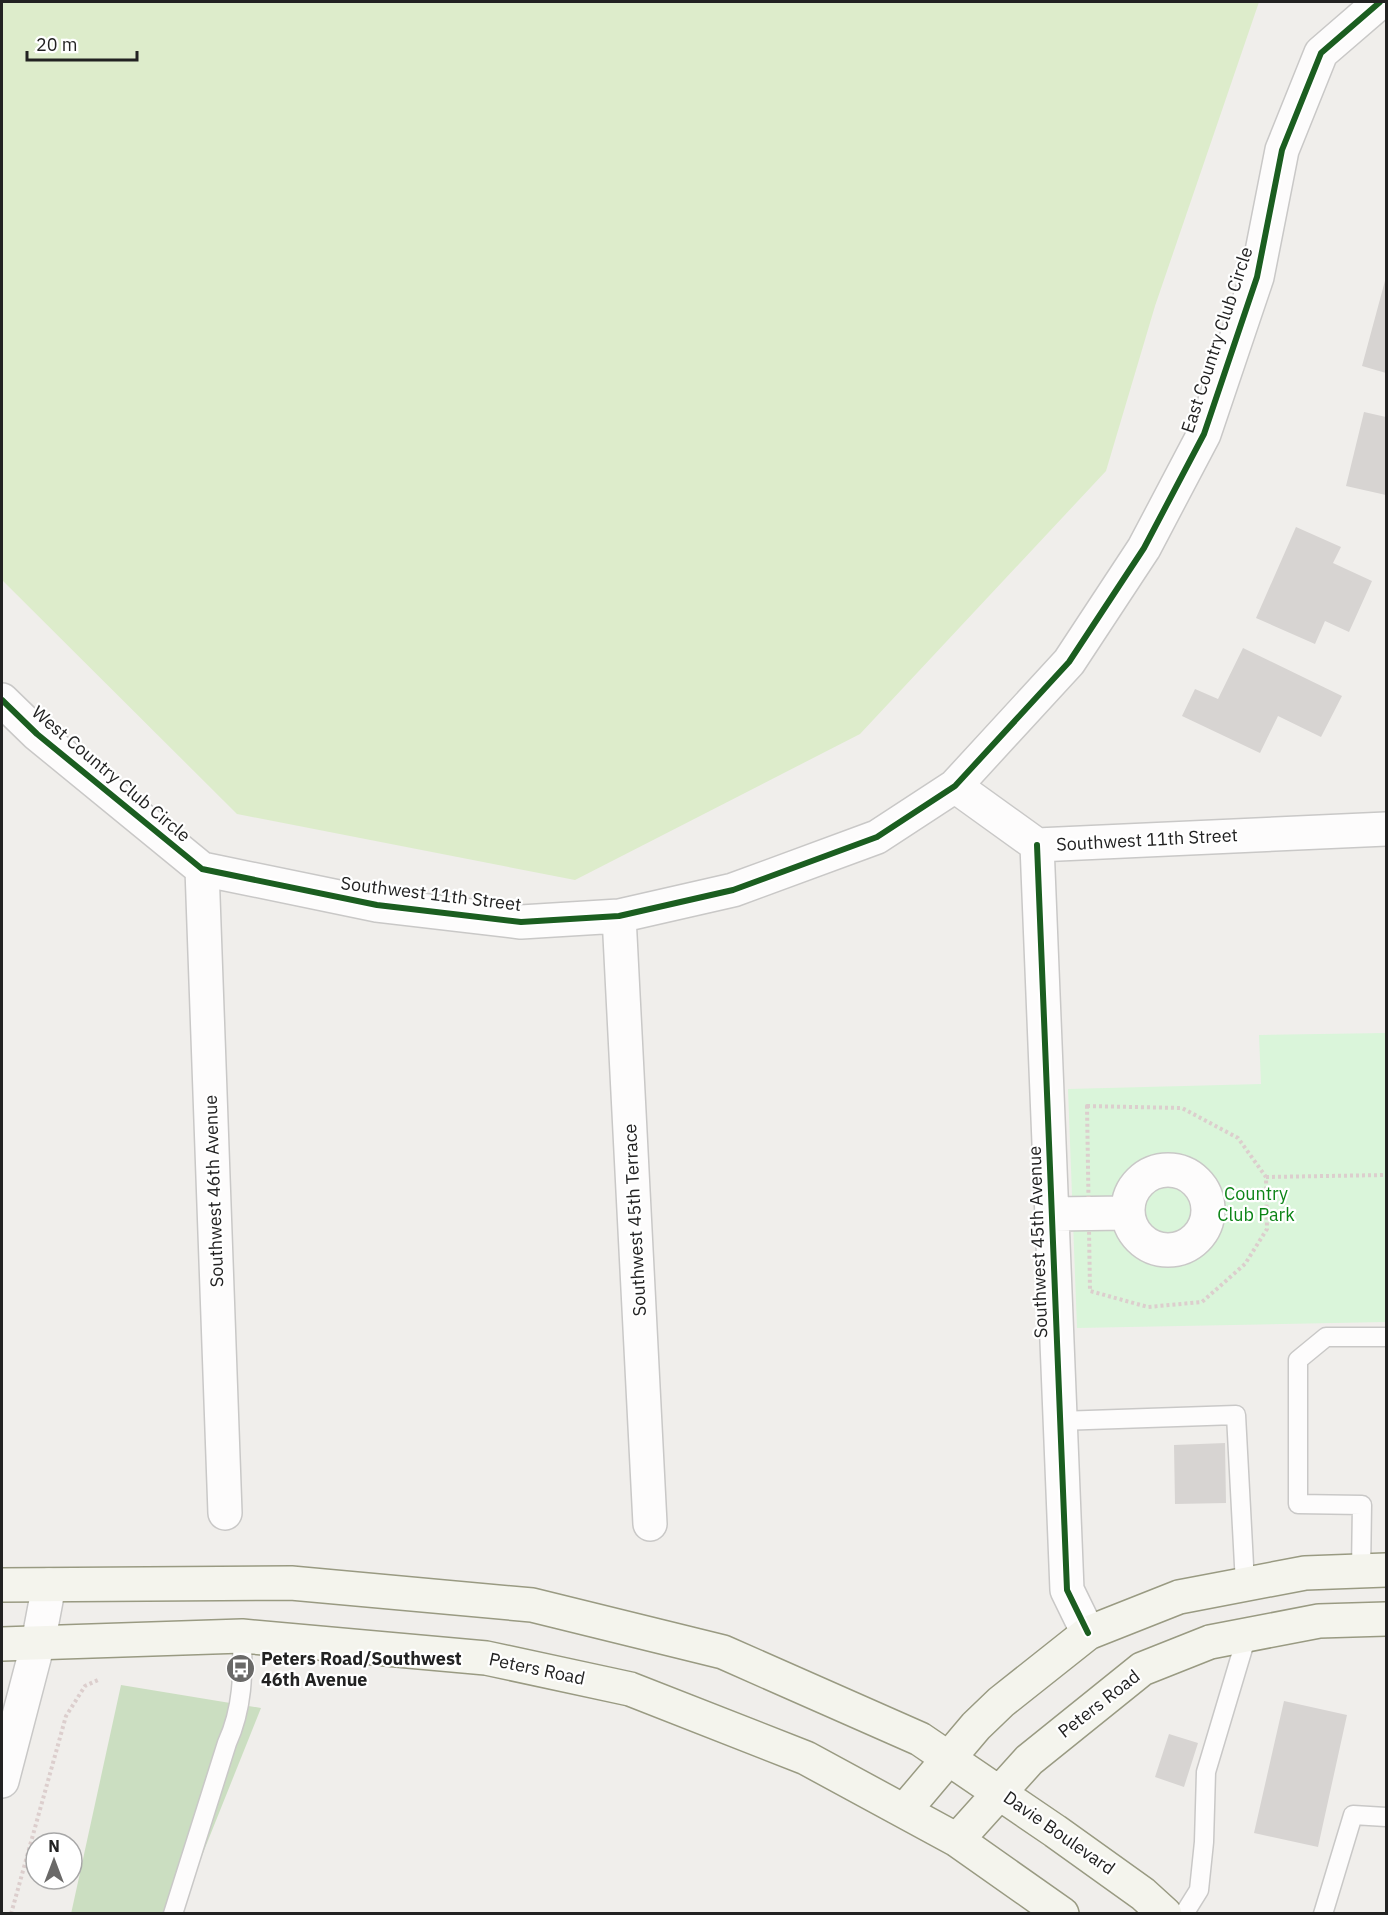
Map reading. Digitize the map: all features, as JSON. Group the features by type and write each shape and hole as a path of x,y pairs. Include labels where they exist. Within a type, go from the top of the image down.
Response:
{"main road":[{"path":"1062,1914 957,1840 904,1811 976,1726 1001,1702 1088,1633 1179,1597 1305,1572 1374,1570"},
{"path":"2,1585 291,1583 532,1605 723,1653 920,1738 950,1757"},
{"name":"Peters Road","path":"957,1840 1029,1760 1142,1670 1210,1642 1319,1621 1386,1619"},
{"name":"Peters Road","path":"2,1644 242,1635 486,1658 630,1689 806,1758 904,1811"},
{"name":"Davie Boulevard","path":"950,1757 1143,1894 1165,1914"}],"street":[{"name":"East Country Club Circle","path":"955,786 1069,662 1144,548 1204,434 1257,277 1282,150 1321,53 1380,2"},
{"name":"West Country Club Circle","path":"2,700 37,734 202,869"},
{"name":"Southwest 11th Street","path":"202,869 377,905 521,922 619,916 734,890 877,837 955,786 1037,846 1386,829"},
{"name":"Southwest 45th Avenue","path":"1037,846 1066,1590 1088,1633"},
{"name":"Southwest 46th Avenue","path":"202,869 225,1513"},
{"name":"Southwest 45th Terrace","path":"619,916 650,1524"},
{"path":"1052,1214 1127,1213"},
{"path":"2,1781 38,1643 49,1585"}],"lane":[{"path":"1374,1570 1362,1505 1299,1504 1299,1360 1326,1337 1386,1337"},
{"path":"1059,1421 1236,1415 1245,1584"},
{"path":"173,1914 227,1743 237,1721 243,1689 242,1635"},
{"path":"1184,1914 1200,1890 1206,1772 1247,1635"},
{"path":"1323,1914 1353,1815 1386,1817"}],"path":[{"path":"1087,1106 1182,1108 1238,1137 1266,1178 1267,1229 1245,1264 1202,1302 1148,1307 1090,1291 1088,1213 1087,1106"},
{"path":"1266,1178 1386,1175"},
{"path":"11,1914 66,1716 85,1686 98,1680"}],"green space":[{"path":"2,2 1259,2 1155,306 1106,471 860,734 575,880 237,814 2,580"},
{"name":"Country Club Park","path":"1386,1033 1386,1322 1077,1328 1068,1089 1261,1084 1259,1035"},
{"path":"121,1685 261,1708 179,1913 71,1914 76,1891 84,1891 84,1854"}],"building":[{"path":"1386,277 1386,373 1362,366"},
{"path":"1364,412 1386,417 1386,495 1346,486"},
{"path":"1296,527 1341,547 1333,563 1372,581 1349,632 1325,621 1315,644 1256,618"},
{"path":"1243,648 1342,696 1321,737 1278,716 1260,753 1182,716 1195,689 1218,699"},
{"path":"1225,1443 1226,1503 1175,1504 1174,1445"},
{"path":"1284,1701 1347,1715 1318,1847 1254,1833"},
{"path":"1169,1734 1198,1743 1184,1787 1155,1777"}],"cycle path":[{"path":"2,700 37,734 202,869 377,905 521,922 619,916 733,890 877,837 955,786 1069,662 1144,548 1204,434 1257,277 1282,150 1321,53 1380,2"},
{"path":"1037,845 1067,1590 1088,1633"}],"place":[{"name":"Peters Road/Southwest 46th Avenue","path":"240,1669"}]}
